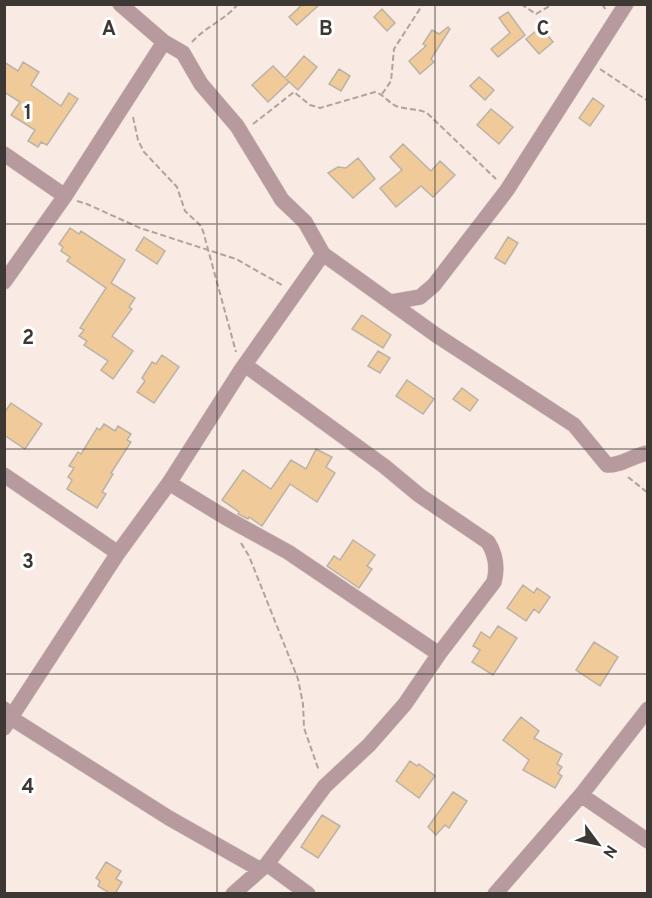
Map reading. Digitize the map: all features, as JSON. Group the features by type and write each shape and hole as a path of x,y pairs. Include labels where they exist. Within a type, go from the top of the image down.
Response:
{"street":[{"path":"391,302 420,297 434,285 507,190 626,4"},
{"path":"130,8 164,42 183,53 201,84 233,120 282,200 305,222 323,254 445,341 574,425 604,463 609,466 614,465 635,455 648,453"},
{"path":"4,282 63,199 164,42"},
{"path":"4,154 63,199"},
{"path":"308,894 263,866 178,823 7,719 118,553 169,483 243,368 323,254"},
{"path":"233,894 263,866 325,786 382,731 405,704 439,654 494,582 497,569 488,542 243,368"},
{"path":"4,475 118,553"},
{"path":"169,483 288,552 439,654"},
{"path":"495,894 581,795 648,709"},
{"path":"581,795 648,841"}],"path":[{"path":"183,53 203,32 225,18 238,4"},
{"path":"382,94 391,81 392,55 397,43 423,4"},
{"path":"521,4 536,14 553,4"},
{"path":"588,61 648,101"},
{"path":"242,134 294,92 310,105 320,108 375,92 382,94 399,107 426,113 507,190"},
{"path":"123,105 135,122 140,146 177,187 185,211 200,225 209,251 226,320 243,368"},
{"path":"63,199 84,202 131,224 244,262 295,292"},
{"path":"614,465 648,493"},
{"path":"240,541 249,556 298,679 303,704 304,728 325,786"}],"building":[{"path":"303,4 320,4 297,25 289,17"},
{"path":"382,9 395,23 387,31 374,17"},
{"path":"508,12 525,35 498,57 491,49 510,33 499,18"},
{"path":"448,27 450,29 431,59 434,62 420,74 409,61 426,46 423,44 432,30 439,34"},
{"path":"541,27 553,42 539,54 526,39"},
{"path":"304,56 317,67 298,90 286,79 289,82 268,102 252,85 273,66 285,78"},
{"path":"4,62 18,71 23,62 39,72 31,85 61,106 69,93 78,99 47,145 41,142 38,147 28,141 35,130 11,115 20,102 4,92"},
{"path":"339,69 350,76 341,91 329,84"},
{"path":"479,77 494,90 485,100 470,86"},
{"path":"593,98 604,106 590,126 579,118"},
{"path":"491,109 513,127 499,144 477,125"},
{"path":"403,144 431,171 440,161 455,175 433,197 421,186 396,207 380,188 402,170 390,157"},
{"path":"358,158 375,179 353,198 328,173 338,167 346,168"},
{"path":"70,228 79,234 81,231 125,260 111,283 135,298 129,307 132,309 112,336 133,351 113,379 101,370 108,361 84,345 87,341 79,336 84,330 80,328 106,288 67,261 70,257 61,251 63,247 59,244"},
{"path":"144,237 165,251 157,264 136,250"},
{"path":"508,237 518,243 505,264 495,258"},
{"path":"362,315 391,335 383,348 352,329"},
{"path":"378,351 390,358 380,373 368,366"},
{"path":"162,355 179,367 154,403 137,392 145,381 142,378 152,362 156,364"},
{"path":"407,380 434,399 423,414 396,396"},
{"path":"462,388 478,400 470,411 453,399"},
{"path":"11,403 42,424 25,449 4,435 4,413"},
{"path":"104,424 115,431 118,426 131,434 127,440 131,442 111,473 113,474 102,492 106,494 97,508 67,489 72,480 68,477 74,468 69,466 78,452 81,454 97,428 100,430"},
{"path":"316,449 332,457 326,467 335,473 317,502 290,484 262,526 249,517 248,519 238,514 239,512 222,500 243,470 271,489 291,460 306,469"},
{"path":"353,540 375,555 367,566 372,569 359,588 327,566 334,556 340,560"},
{"path":"523,585 534,593 537,588 550,597 539,613 534,609 526,621 507,608"},
{"path":"498,626 517,638 493,675 472,662 480,650 473,646 481,632 490,638"},
{"path":"594,642 618,657 600,686 576,670"},
{"path":"521,717 539,731 534,738 562,754 557,764 562,767 558,773 562,776 555,788 523,770 529,760 503,740"},
{"path":"410,761 417,766 419,764 435,776 419,798 396,781"},
{"path":"453,792 467,801 449,828 445,825 436,835 428,827"},
{"path":"322,815 340,826 318,858 301,847"},
{"path":"106,862 121,871 116,879 122,882 115,894 98,886 100,881 96,878"}]}
